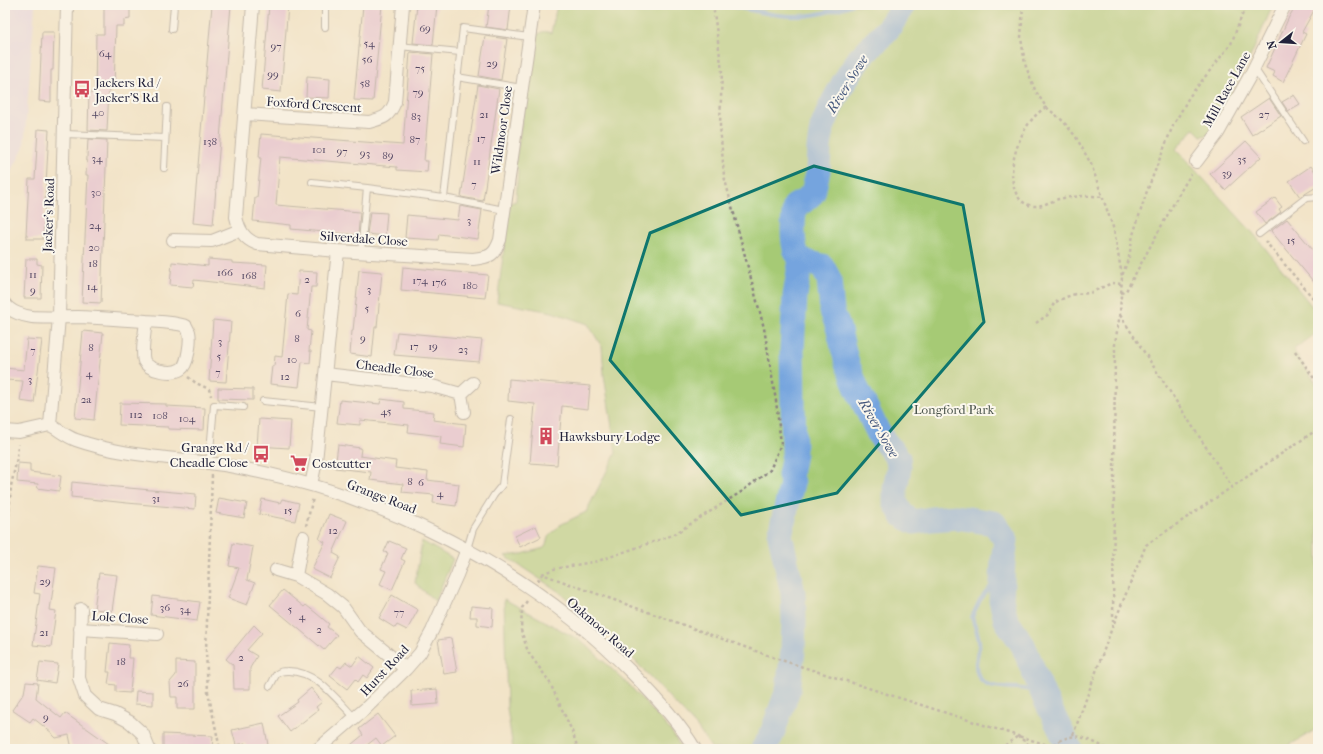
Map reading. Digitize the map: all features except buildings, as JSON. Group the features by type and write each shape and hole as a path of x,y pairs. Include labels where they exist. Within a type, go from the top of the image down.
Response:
{"street":[{"name":"Jacker's Road","path":"50,425 59,317 67,5"},
{"path":"173,240 212,241 240,230 236,217 253,5"},
{"name":"Foxford Crescent","path":"245,114 369,122 390,114 395,102 403,5"},
{"name":"Wildmoor Close","path":"490,256 496,249 500,240 534,5"},
{"name":"Mill Race Lane","path":"1196,162 1218,132 1254,68 1285,5"},
{"name":"Silverdale Close","path":"240,230 250,241 257,244 473,259 490,256"},
{"path":"314,486 338,250"},
{"path":"5,304 7,307 18,313 31,317 146,321 186,326 189,332 188,359 182,369 163,372 151,368 145,362 146,321"},
{"name":"Cheadle Close","path":"325,374 432,386 461,394"},
{"path":"464,412 461,394 473,383"},
{"path":"5,431 19,432 50,425"},
{"name":"Grange Road","path":"50,425 75,439 108,448 234,466 314,486 386,512 427,529 467,549"},
{"path":"296,576 303,537"},
{"name":"Oakmoor Road","path":"467,549 501,569 566,613 622,663 650,691 669,713 695,749"},
{"name":"Hurst Road","path":"318,749 355,718 406,669 420,653 432,631 467,549"},
{"path":"276,570 296,576 327,594 343,607 360,631 406,669"},
{"name":"Lole Close","path":"81,609 79,678 85,696 99,709 115,714 130,722 143,734 149,749"},
{"name":"Lole Close","path":"80,629 157,634"}],"lane":[{"path":"172,29 174,5"},
{"path":"325,5 325,27"},
{"path":"444,198 463,28 529,36"},
{"path":"399,46 460,52"},
{"path":"1254,68 1303,141"},
{"path":"458,77 522,88"},
{"path":"164,168 167,107"},
{"path":"64,134 166,138"},
{"path":"312,182 444,198 504,210"},
{"path":"361,252 367,188"},
{"path":"1259,234 1306,198 1318,197"},
{"path":"263,401 322,407"},
{"path":"210,463 214,405 243,407"},
{"path":"467,549 473,529 502,485 511,418"},
{"path":"270,686 276,674 281,671 291,671 306,675 321,684 355,718"}],"path":[{"path":"578,749 572,731 549,681 528,652 521,630 522,608 542,574 554,569 598,561 673,535 741,492 770,470 781,444 776,401 764,328 724,176 720,125 722,71 713,5"},
{"path":"1023,5 1021,38 1025,64 1035,90 1046,107 1063,121 1076,137 1091,164 1114,230 1122,276 1120,314 1115,343 1113,625"},
{"path":"1122,276 1129,257 1133,235 1147,191 1172,128 1189,97 1231,44 1246,5"},
{"path":"1046,107 1027,125 1020,138 1013,162 1012,172 1017,198 1024,203 1033,206 1041,206 1062,199 1093,196 1102,197"},
{"path":"1121,293 1126,291 1192,172 1196,162"},
{"path":"1259,234 1318,304"},
{"path":"1036,324 1049,314 1054,303 1066,297 1075,294 1090,293 1112,283 1122,284"},
{"path":"1120,314 1232,487"},
{"path":"1296,351 1318,384"},
{"path":"182,369 187,376 196,383 208,388 214,405"},
{"path":"1073,735 1113,625 1146,545 1318,429"},
{"path":"5,532 8,530 10,486 17,458 19,432"},
{"path":"219,476 212,475 206,651 208,692 220,749"},
{"path":"303,537 314,486"},
{"path":"542,574 778,659 1055,749"},
{"path":"1051,747 1057,742 1073,735 1108,749"},
{"path":"1000,749 1018,736"},
{"path":"1018,736 1034,749"}],"highlighted area":[{"path":"814,166 963,205 984,322 837,493 741,515 610,360 650,233"}],"shaded area":[{"path":"5,5 35,5 24,147 5,184"}],"green space":[{"name":"Longford Park","path":"557,5 1273,5 1249,60 1213,131 1208,135 1201,136 1194,129 1176,149 1253,233 1318,314 1318,332 1293,350 1318,386 1318,728 1283,749 712,749 697,727 608,632 558,591 505,556 522,554 544,548 548,537 560,525 586,512 616,453 604,375 602,347 588,324 552,312 497,302 510,203 516,201 518,170 515,166 534,38 542,32 551,33"},
{"path":"422,541 453,559 435,601 415,583"},
{"path":"504,599 583,642 630,686 671,731 682,749 513,749 507,708"}],"waterway":[{"path":"736,7 787,16 808,16 851,5"},
{"name":"River Sowe","path":"904,5 887,30 859,59 831,106 822,128 818,171 813,193 804,201 795,206 793,234 795,249 801,259 822,266 829,279 832,311 838,327 847,363 857,389 880,436 898,458 899,467 895,489 895,502 902,515 914,522 956,517 994,523 1006,540 1003,561 1001,600 1006,620 1023,645 1045,699 1070,749"},
{"name":"River Sowe","path":"763,749 771,736 788,690 793,651 793,593 780,535 792,483 790,475 794,454 792,350 795,296 801,259"},
{"path":"1003,569 980,600 972,617 979,641 976,665 978,674 982,681 988,685 1021,688 1029,690 1045,699"}],"place":[{"name":"Jackers Rd / Jacker'S Rd","path":"82,89"},
{"name":"Hawksbury Lodge","path":"546,436"},
{"name":"Grange Rd / Cheadle Close","path":"261,454"},
{"name":"Costcutter","path":"299,463"}]}
